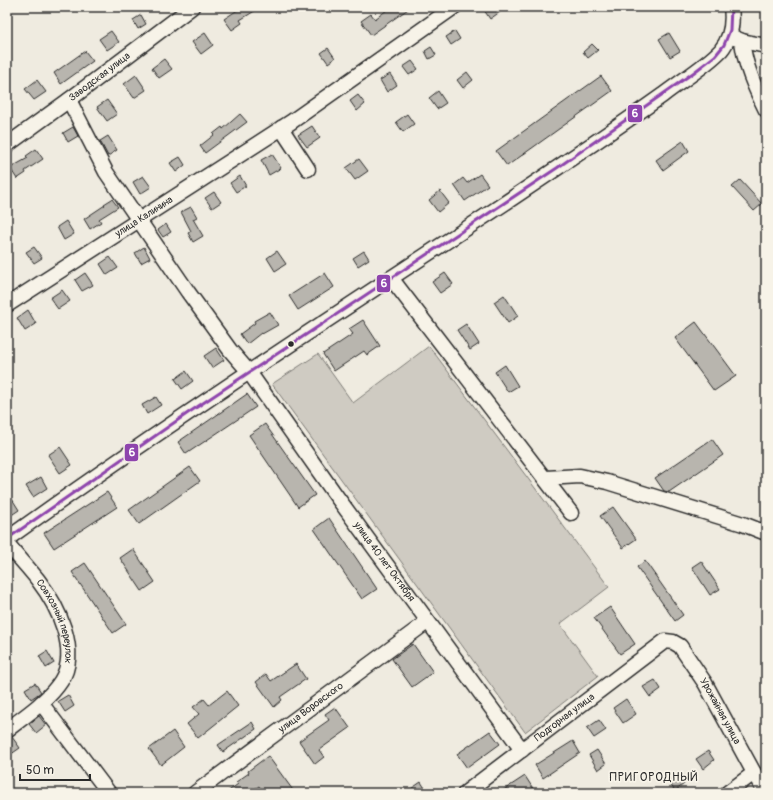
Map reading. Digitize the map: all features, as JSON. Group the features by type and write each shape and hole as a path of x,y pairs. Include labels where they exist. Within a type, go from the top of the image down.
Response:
{"street":[{"name":"Заводская улица","path":"7,145 192,7"},
{"name":"улица Калинина","path":"7,305 281,128 454,7"},
{"path":"7,539 249,372 392,278 641,110 712,58 722,48 729,35 732,25 730,7"},
{"path":"729,35 742,41 766,46"},
{"path":"742,41 744,54 753,84 766,110"},
{"name":"улица 40 лет Октября","path":"69,100 106,172 216,330 230,350 249,372 427,622 522,750"},
{"path":"281,128 308,169"},
{"path":"392,278 572,513"},
{"path":"546,478 580,476 607,482 743,524 766,533"},
{"name":"Совхозный переулок","path":"7,543 39,581 55,606 67,640 69,653 68,666 65,675 52,693 7,730"},
{"name":"улица Воровского","path":"195,793 427,622"},
{"name":"Подгорная улица","path":"465,793 665,642"},
{"name":"Урожайная улица","path":"665,642 673,642 680,646 705,683 765,793"},
{"path":"41,703 109,793"},
{"path":"727,793 754,773"}],"shaded area":[{"path":"429,346 609,587 560,624 598,676 525,732 272,384 318,354 353,403"}],"building":[{"path":"242,7 261,7 240,20 242,23 232,30 224,19"},
{"path":"391,7 411,7 371,35 361,21 371,14 375,19"},
{"path":"482,7 507,7 490,19"},
{"path":"141,15 146,24 138,29 133,20"},
{"path":"111,31 119,42 107,50 99,39"},
{"path":"455,31 460,39 451,45 446,37"},
{"path":"205,33 213,45 201,54 192,42"},
{"path":"669,33 680,51 670,57 659,39"},
{"path":"592,44 598,50 588,58 583,52"},
{"path":"431,47 436,55 429,59 425,51"},
{"path":"328,48 335,58 328,63 321,53"},
{"path":"85,51 93,61 61,84 54,73"},
{"path":"164,59 172,69 159,78 152,68"},
{"path":"412,61 418,69 409,75 403,67"},
{"path":"467,72 473,80 463,88 457,80"},
{"path":"390,74 397,85 387,92 380,80"},
{"path":"136,75 146,90 134,98 124,84"},
{"path":"601,76 612,91 507,166 496,151"},
{"path":"37,80 46,92 34,100 25,89"},
{"path":"438,91 446,103 437,109 429,98"},
{"path":"358,95 365,104 357,111 350,101"},
{"path":"107,100 117,114 107,121 97,107"},
{"path":"240,114 247,122 205,153 200,146 214,135 213,134 222,127 223,129"},
{"path":"407,114 414,124 403,132 396,122"},
{"path":"312,126 320,138 307,147 298,135"},
{"path":"73,127 78,136 68,142 63,133"},
{"path":"108,136 117,150 108,156 100,141"},
{"path":"683,141 689,151 663,170 656,160"},
{"path":"36,149 43,159 25,171 26,173 17,179 10,168 28,158 26,156"},
{"path":"272,154 281,168 269,175 261,160"},
{"path":"180,157 185,165 176,172 170,163"},
{"path":"359,159 368,171 355,180 346,168"},
{"path":"480,174 488,185 465,201 454,185 463,178 467,183"},
{"path":"143,176 151,187 140,194 133,182"},
{"path":"240,176 246,186 236,192 230,183"},
{"path":"740,180 762,204 754,211 732,187"},
{"path":"440,191 449,203 438,212 429,200"},
{"path":"214,192 221,202 212,208 205,198"},
{"path":"112,199 118,207 99,219 101,222 90,229 84,219"},
{"path":"191,207 197,217 193,219 203,236 193,242 188,233 191,231 181,212"},
{"path":"66,221 74,234 64,240 57,227"},
{"path":"166,224 171,232 163,237 158,230"},
{"path":"34,247 42,258 34,263 26,252"},
{"path":"144,247 150,258 141,263 135,253"},
{"path":"277,251 286,264 275,271 267,258"},
{"path":"364,251 369,259 358,266 353,258"},
{"path":"110,257 118,268 107,275 100,264"},
{"path":"85,273 93,285 82,291 75,280"},
{"path":"325,273 334,287 298,310 289,296"},
{"path":"445,273 453,284 440,293 432,282"},
{"path":"62,290 70,301 58,309 50,298"},
{"path":"504,295 518,316 508,323 494,302"},
{"path":"28,310 36,324 25,331 17,318"},
{"path":"270,312 278,325 262,334 261,333 247,344 240,334 255,323 254,321"},
{"path":"363,320 380,346 367,355 364,351 334,371 323,354 353,334 349,329"},
{"path":"696,322 736,376 714,391 675,338"},
{"path":"466,324 479,344 470,350 457,330"},
{"path":"216,348 224,360 212,368 204,356"},
{"path":"505,365 518,386 508,392 495,372"},
{"path":"186,371 193,381 182,389 175,379"},
{"path":"247,394 256,407 186,454 178,442"},
{"path":"156,397 161,405 147,414 142,405"},
{"path":"265,424 315,495 298,507 249,435"},
{"path":"712,439 723,455 669,492 664,491 655,478"},
{"path":"60,447 72,465 60,473 48,455"},
{"path":"190,467 200,481 139,524 129,510"},
{"path":"41,477 47,488 33,497 26,486"},
{"path":"7,491 19,510 7,518"},
{"path":"107,492 117,507 54,548 44,533"},
{"path":"613,507 636,539 623,548 600,516"},
{"path":"329,518 377,589 362,599 314,529"},
{"path":"133,549 155,582 142,591 120,558"},
{"path":"645,561 683,615 675,621 637,567"},
{"path":"701,561 720,589 710,595 692,567"},
{"path":"85,563 126,624 113,633 72,572"},
{"path":"610,607 635,644 620,654 594,618"},
{"path":"413,644 433,672 412,687 392,659"},
{"path":"47,651 54,663 46,668 39,656"},
{"path":"296,664 306,679 280,697 282,700 274,707 256,682 266,674 271,681"},
{"path":"655,680 661,689 650,697 643,687"},
{"path":"35,683 41,692 31,699 25,689"},
{"path":"227,691 238,706 198,738 187,724 199,714 193,707 204,699 209,705"},
{"path":"68,695 74,706 65,712 58,701"},
{"path":"626,699 636,714 623,723 613,708"},
{"path":"335,707 350,728 319,750 324,757 315,764 299,741 329,720 325,714"},
{"path":"39,716 46,725 36,733 29,724"},
{"path":"599,720 606,730 594,738 587,728"},
{"path":"252,722 256,729 223,752 218,745"},
{"path":"173,731 184,747 161,765 149,749"},
{"path":"490,731 500,744 467,768 457,754"},
{"path":"12,737 20,748 7,757 7,740"},
{"path":"573,741 580,753 543,778 535,765"},
{"path":"597,750 606,764 598,770 589,755"},
{"path":"708,751 714,760 703,769 696,759"},
{"path":"268,756 295,793 264,793 259,786 249,793 226,793 238,784 236,782 249,773 248,771"},
{"path":"677,774 684,784 675,791 668,781"},
{"path":"525,776 534,790 529,793 499,793"},
{"path":"421,782 428,793 405,793"}],"transit line":[{"name":"6","path":"7,539 188,413 557,168 693,73 715,56 724,45 730,30 731,7"}],"district":[{"name":"ПРИГОРОДНЫЙ","path":"654,777"}]}
